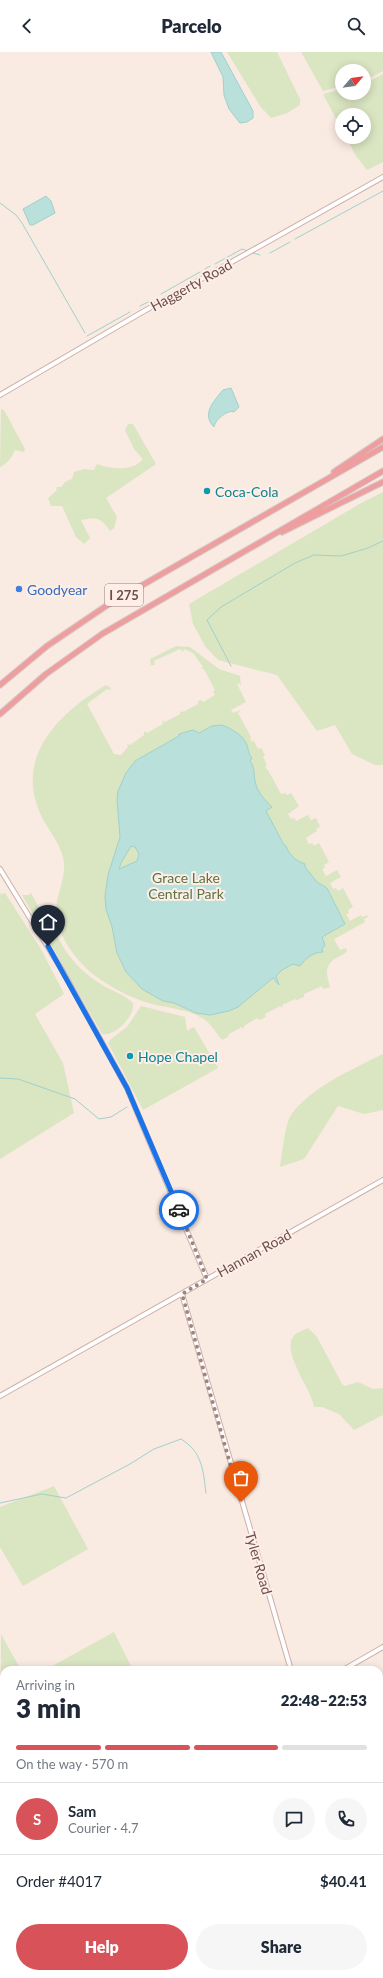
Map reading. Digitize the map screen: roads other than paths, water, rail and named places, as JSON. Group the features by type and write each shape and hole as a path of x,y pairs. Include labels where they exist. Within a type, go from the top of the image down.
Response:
{"highway":[{"path":"295,498 383,439"},
{"name":"I 275","path":"0,685 47,646 106,606 383,447"},
{"name":"I 275","path":"0,714 46,674 102,634 383,471"},
{"path":"265,539 288,530 383,482"}],"street":[{"name":"Haggerty Road","path":"0,395 139,314 383,177"},
{"path":"0,869 59,964 127,1088 207,1279"},
{"name":"Hannan Road","path":"0,1396 383,1180"},
{"name":"Tyler Road","path":"182,1294 290,1666"},
{"path":"350,1666 383,1647"}],"water":[{"path":"211,52 221,52 253,111 253,118 247,122 240,123 229,109 224,95 223,77"},
{"path":"46,196 51,201 55,213 33,225 30,225 23,209"},
{"path":"231,388 239,407 234,412 232,411 222,415 214,427 210,422 210,408 223,390"},
{"name":"Grace Lake Central Park","path":"222,725 243,738 252,758 250,761 253,767 257,788 272,807 266,811 284,845 293,857 305,864 305,867 317,882 327,888 345,924 322,937 325,945 322,949 323,952 310,956 300,966 293,964 282,970 276,976 279,985 273,978 238,1007 229,1011 210,1015 196,1013 174,1003 163,1001 142,989 126,972 117,953 112,927 106,909 105,896 108,875 120,837 117,800 118,791 126,773 135,761 179,736 179,734 193,730 199,733 212,726","holes":["131,846 135,847 139,854 137,861 119,869"]}],"waterway":[{"path":"295,239 383,191"},
{"path":"0,203 16,215 22,223 85,333"},
{"path":"270,253 290,242"},
{"path":"215,264 242,249 248,251"},
{"path":"253,253 260,255"},
{"path":"205,269 210,266"},
{"path":"161,294 200,272"},
{"path":"140,306 150,301"},
{"path":"87,336 130,312"},
{"path":"231,666 207,620 221,607 295,563 314,555 341,556 368,548 383,541"},
{"path":"0,1078 18,1079 75,1099 99,1119 111,1117 127,1107"},
{"path":"0,1503 42,1494 66,1498 130,1464 154,1449 181,1439 188,1444 197,1455 204,1476 206,1493"}],"place":[{"name":"Coca-Cola","path":"207,491"},
{"name":"Goodyear","path":"19,589"},
{"name":"Hope Chapel","path":"130,1056"}]}
